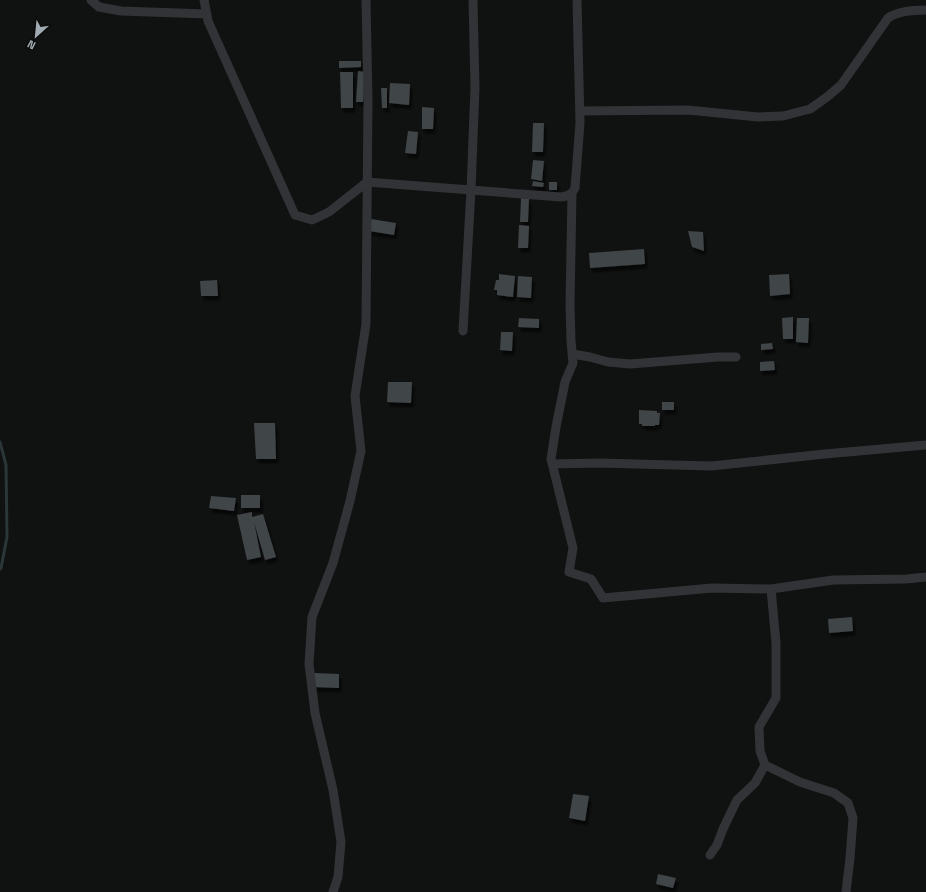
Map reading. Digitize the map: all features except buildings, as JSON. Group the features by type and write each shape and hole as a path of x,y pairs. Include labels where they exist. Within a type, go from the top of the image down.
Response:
{"street":[{"path":"91,0 99,7 122,11 207,14"},
{"path":"204,0 208,21 295,215 312,220 329,212 367,182 561,197 568,196 572,193 575,188 580,123 577,0"},
{"path":"333,892 338,877 341,842 333,790 315,713 309,664 312,617 333,563 350,501 361,451 355,396 366,324 368,100 366,0"},
{"path":"463,331 475,88 473,0"},
{"path":"580,111 688,110 758,117 783,116 810,109 841,85 888,18 899,12 926,10"},
{"path":"572,193 570,305 573,363 565,382 550,459 574,548 569,572 591,579 603,598 712,588 771,589 833,580 906,579 926,577"},
{"path":"572,354 608,362 630,364 736,357"},
{"path":"552,464 599,463 712,466 926,445"},
{"path":"771,589 776,643 776,698 759,727 760,751 765,765 800,782 834,793 848,803 853,818 846,892"},
{"path":"710,855 717,845 737,800 755,783 765,765"}],"waterway":[{"path":"0,442 6,465 7,537 0,569"}]}
